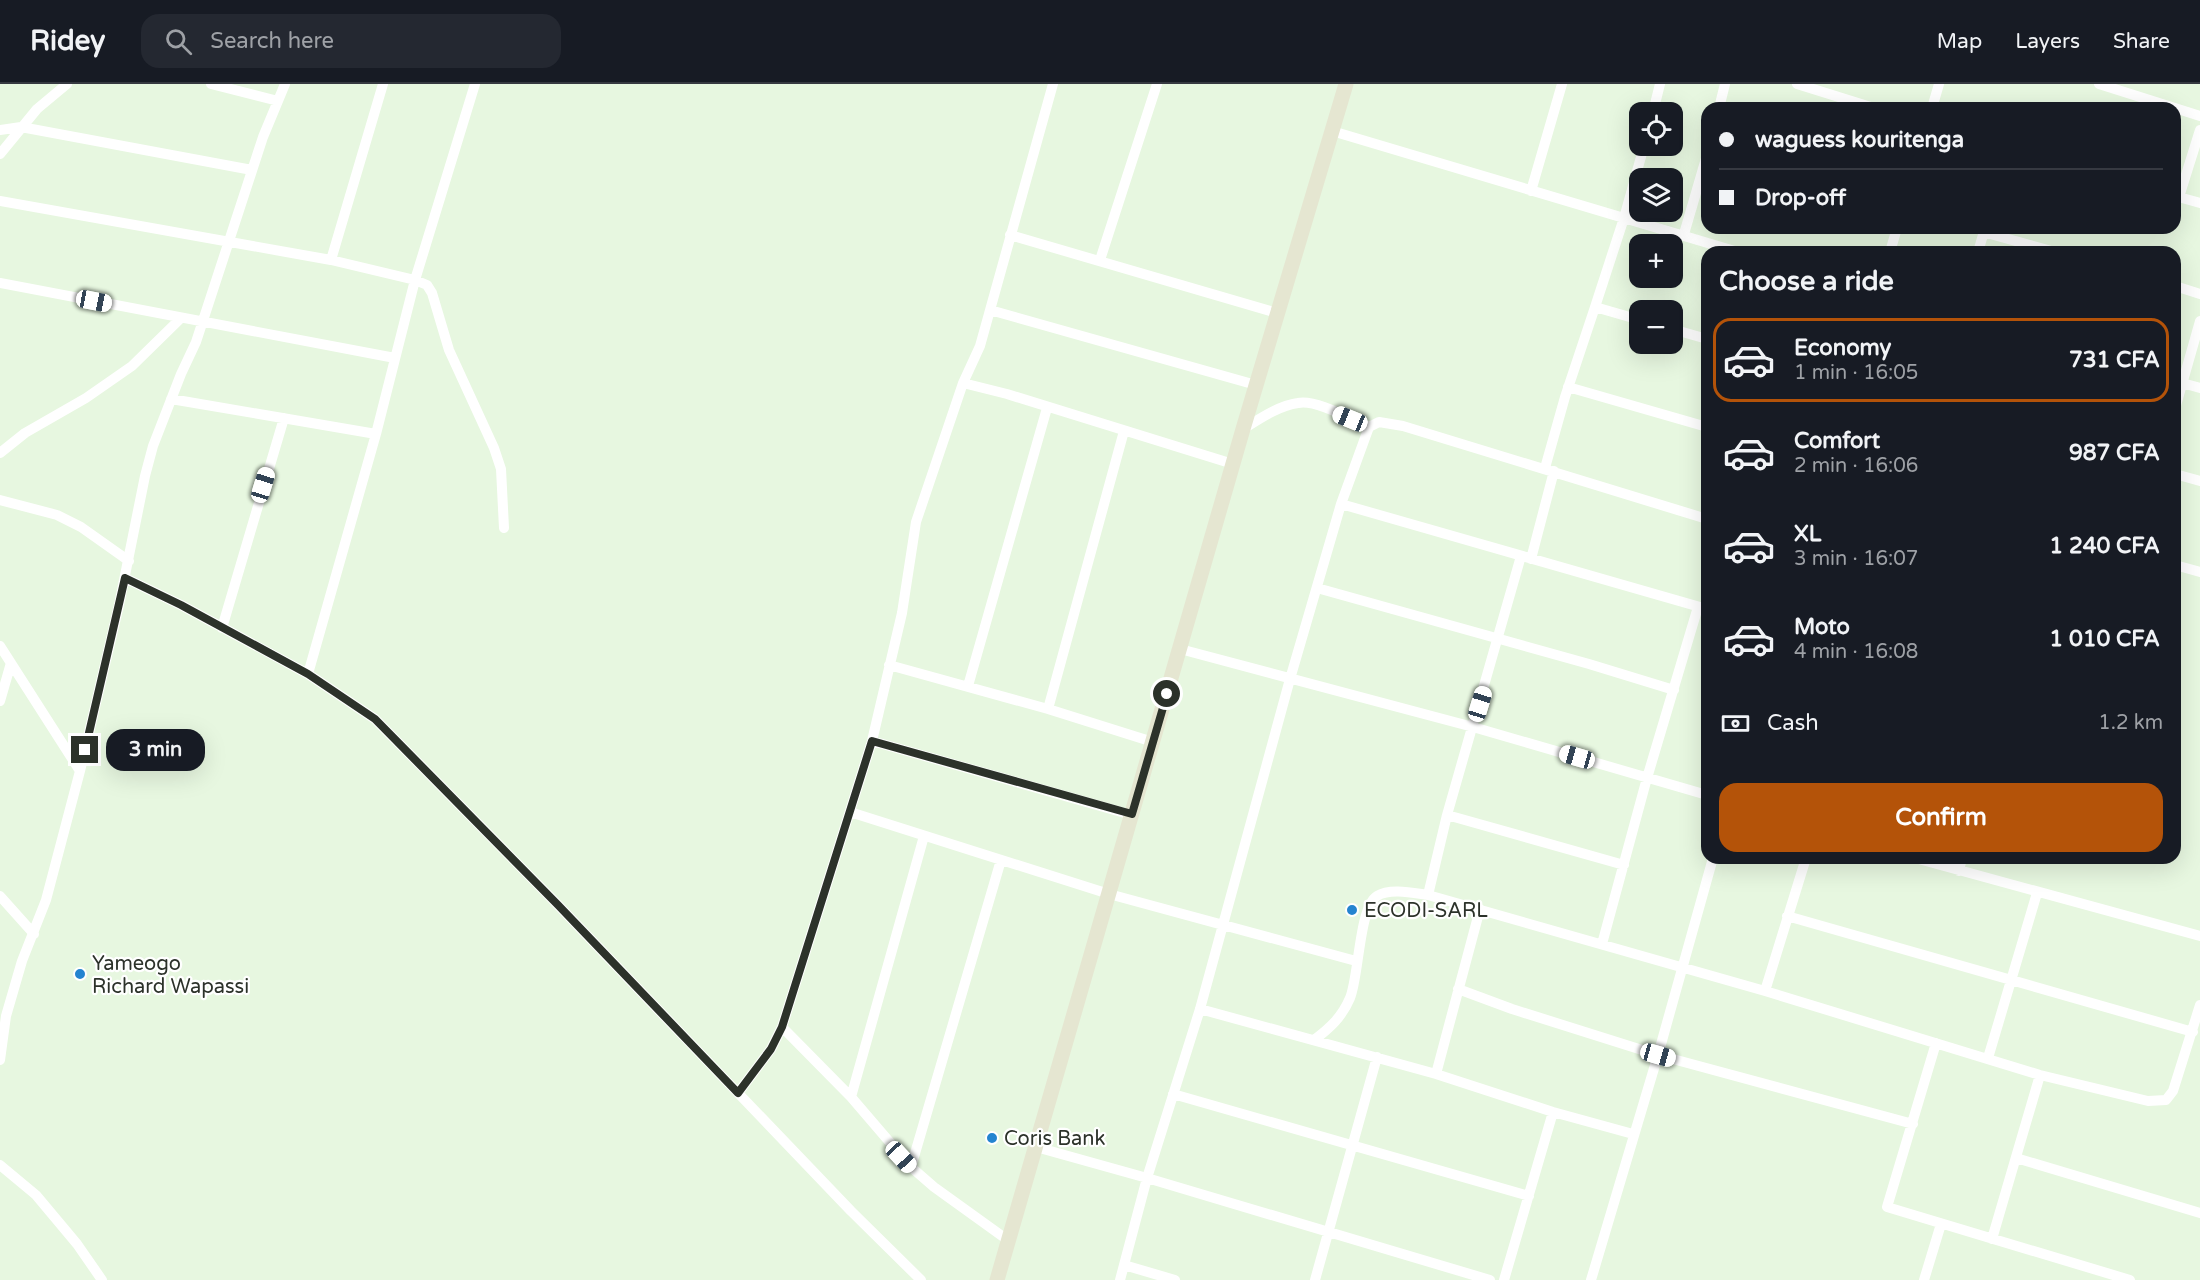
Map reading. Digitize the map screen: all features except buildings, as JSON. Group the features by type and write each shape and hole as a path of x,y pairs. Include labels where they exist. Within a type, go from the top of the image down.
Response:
{"street":[{"path":"0,154 37,109 67,84"},
{"path":"211,84 278,101"},
{"path":"0,1060 3,1018 46,900 80,771 153,446 203,322 252,170 285,84"},
{"path":"331,260 383,84"},
{"path":"308,674 376,434 415,280 475,84"},
{"path":"738,1093 771,1049 782,1027 850,812 872,741 902,613 916,522 963,383 980,346 1053,84"},
{"path":"1100,260 1156,84"},
{"path":"997,1280 1243,429 1346,84"},
{"path":"1531,191 1562,84"},
{"path":"1656,102 1660,84"},
{"path":"1720,102 1725,84"},
{"path":"1797,84 1855,102"},
{"path":"1934,102 1939,84"},
{"path":"2098,84 2155,102"},
{"path":"2181,110 2200,116"},
{"path":"0,130 21,127 252,170"},
{"path":"2181,185 2200,130"},
{"path":"1332,131 1720,246"},
{"path":"1428,895 1473,727 1526,557 1550,469 1568,387 1624,219 1641,156"},
{"path":"1684,234 1701,175"},
{"path":"2181,198 2200,203"},
{"path":"0,201 331,260 415,280 426,285 432,293 449,350 494,448 501,469 504,528"},
{"path":"1997,234 2036,246"},
{"path":"1010,235 1277,313"},
{"path":"2,286 395,358"},
{"path":"2181,288 2200,294"},
{"path":"1595,307 1629,317"},
{"path":"990,310 1256,386"},
{"path":"0,453 25,433 86,398 132,366 181,318"},
{"path":"2181,376 2200,321"},
{"path":"1683,332 1701,337"},
{"path":"963,383 1233,464"},
{"path":"2181,383 2200,388"},
{"path":"1568,387 1701,426"},
{"path":"171,399 376,434"},
{"path":"1243,429 1273,411 1300,402 1311,403 1369,427"},
{"path":"968,686 1047,408"},
{"path":"222,628 284,418"},
{"path":"1119,1280 1200,1009 1290,679 1341,504 1369,427 1379,422 1403,426 1550,469 1701,517"},
{"path":"1048,709 1124,431"},
{"path":"2181,476 2200,481"},
{"path":"0,500 57,515 81,527 129,561"},
{"path":"1341,504 1701,608"},
{"path":"2181,566 2200,572"},
{"path":"125,578 308,674 375,719 558,905 851,1211 921,1280"},
{"path":"1317,588 1674,690"},
{"path":"1602,944 1647,778 1701,611"},
{"path":"0,646 80,771"},
{"path":"1180,649 1473,727 1701,793"},
{"path":"0,701 11,663"},
{"path":"889,665 1048,709 1153,742"},
{"path":"872,741 1132,814"},
{"path":"850,812 1109,894 1356,962"},
{"path":"1448,815 1624,865"},
{"path":"852,1097 924,836"},
{"path":"911,1167 1001,860"},
{"path":"1591,1280 1658,1055 1711,864"},
{"path":"1765,991 1804,864"},
{"path":"1935,864 2200,936"},
{"path":"1959,871 1961,864"},
{"path":"1314,1040 1336,1023 1345,1010 1354,987 1356,962 1372,899 1378,894 1388,892 1428,895 1480,909 1765,991 2040,1075 2148,1101 2166,1100 2173,1091 2200,1005"},
{"path":"1988,1058 2037,893"},
{"path":"0,896 34,934"},
{"path":"1436,1074 1480,909"},
{"path":"1787,916 2193,1032"},
{"path":"1458,989 1490,1002 1658,1055 1913,1124"},
{"path":"1200,1009 1436,1074 1553,1112 1633,1134"},
{"path":"782,1027 852,1097 911,1167 934,1187 1008,1241"},
{"path":"1936,1043 1887,1207 2130,1280"},
{"path":"1315,1280 1377,1058"},
{"path":"1992,1239 2040,1075"},
{"path":"1173,1094 1529,1196"},
{"path":"1504,1280 1553,1112"},
{"path":"1036,1147 1327,1232 1465,1277 1490,1280"},
{"path":"2016,1158 2200,1213"},
{"path":"0,1165 36,1195 77,1244 102,1280"},
{"path":"1924,1280 1941,1224"},
{"path":"1124,1265 1175,1280"}],"place":[{"name":"ECODI-SARL","path":"1352,910"},
{"name":"Yameogo Richard Wapassi","path":"80,974"},
{"name":"Coris Bank","path":"992,1138"}],"route":[{"path":"85,750 125,578 181,605 308,674 347,698 375,719 738,1093 771,1049 782,1027 872,741 1132,814 1167,694"}]}
